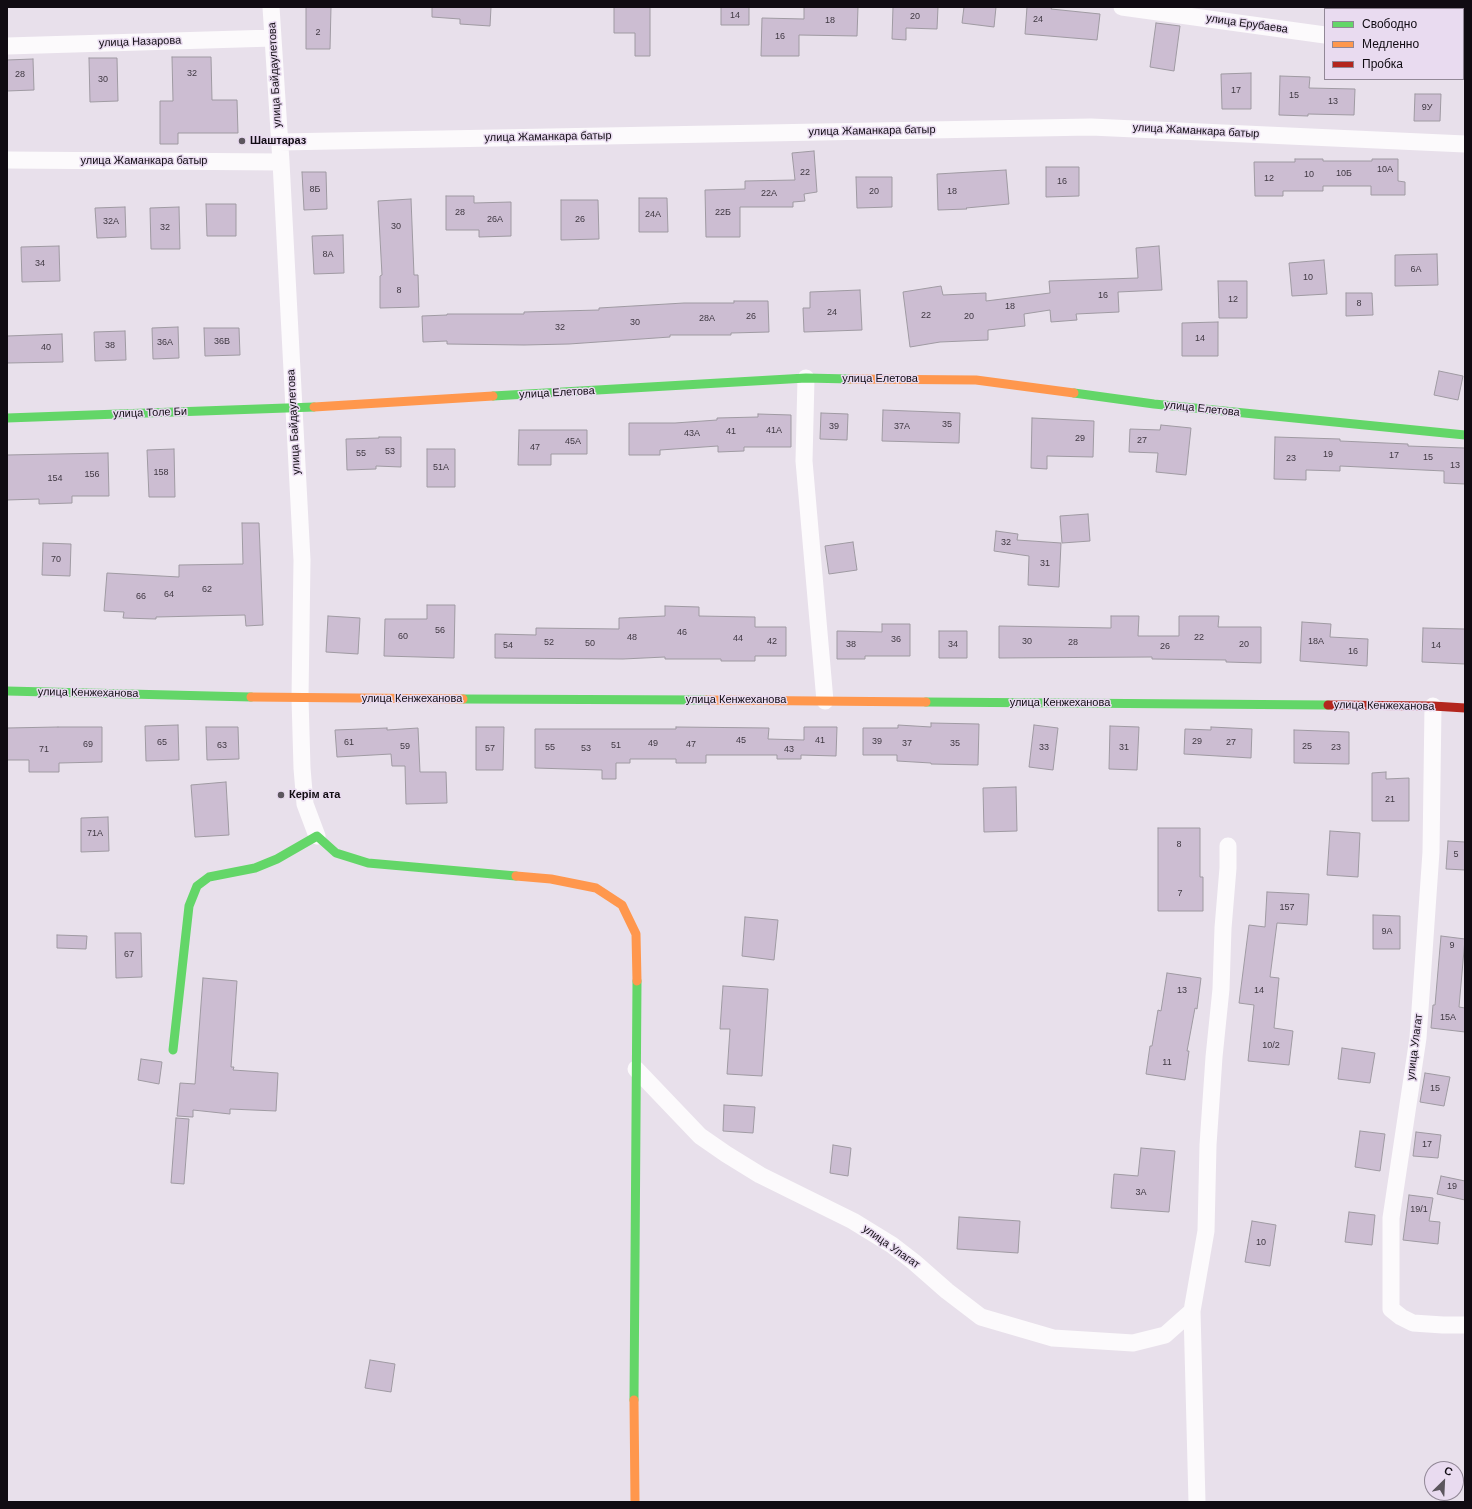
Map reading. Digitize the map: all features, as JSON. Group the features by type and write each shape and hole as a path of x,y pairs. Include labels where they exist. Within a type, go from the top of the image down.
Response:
{"street":[{"name":"улица Байдаулетова","path":"271,7 281,162 302,560 300,698 302,768 306,804 317,836"},
{"name":"улица Ерубаева","path":"1122,7 1324,35"},
{"name":"улица Назарова","path":"7,46 273,38"},
{"name":"улица Жаманкара батыр","path":"279,142 1091,127 1465,144"},
{"name":"улица Жаманкара батыр","path":"7,160 281,162"},
{"name":"улица Елетова","path":"293,408 806,378 976,380 1154,404 1465,435"},
{"path":"806,378 804,461 825,701"},
{"name":"улица Толе Би","path":"7,418 293,408"},
{"name":"улица Кенжеханова","path":"7,691 300,698 1433,706 1465,708"},
{"name":"улица Улагат","path":"1433,706 1431,852 1418,1038 1391,1218 1391,1309 1400,1317 1413,1323 1465,1325"},
{"path":"172,1050 189,906 197,886 209,877 254,868 277,859 317,836 336,853 368,863 551,879 596,888 622,905 636,934 635,1502"},
{"path":"1197,1502 1192,1311 1206,1231 1208,1145 1214,1056 1221,989 1228,846"},
{"name":"улица Улагат","path":"636,1069 700,1136 760,1175 853,1221 892,1245 981,1317 1053,1338 1133,1343 1165,1335 1192,1311"}],"building":[{"path":"306,7 331,7 330,49 306,49"},
{"path":"432,7 491,7 490,26 460,24 460,19 432,17"},
{"path":"614,7 650,7 650,56 635,56 635,33 614,33"},
{"path":"721,7 749,7 749,25 721,25"},
{"path":"804,7 858,7 857,36 799,35 799,56 761,56 762,18 804,19"},
{"path":"893,7 938,7 937,29 906,28 906,40 892,39"},
{"path":"964,7 996,7 994,27 962,23"},
{"path":"1027,7 1052,7 1051,9 1100,14 1097,40 1025,34"},
{"path":"1156,23 1180,26 1174,71 1150,67"},
{"path":"172,57 211,57 212,100 237,100 238,133 178,133 178,144 160,144 160,101 173,101"},
{"path":"89,58 117,58 118,101 90,102"},
{"path":"33,59 34,90 7,91 7,60"},
{"path":"1251,73 1251,109 1222,109 1221,74"},
{"path":"1280,76 1310,77 1309,88 1355,89 1354,115 1279,115"},
{"path":"1415,94 1441,94 1440,121 1414,121"},
{"path":"814,151 817,192 804,194 805,201 793,202 793,207 740,207 740,237 706,237 705,190 745,189 745,181 795,180 792,153"},
{"path":"1295,159 1323,159 1323,161 1372,161 1372,159 1398,159 1398,181 1405,182 1405,195 1371,195 1371,186 1323,186 1323,191 1283,191 1283,196 1255,196 1254,162 1295,162"},
{"path":"1046,167 1079,167 1079,196 1046,197"},
{"path":"1006,170 1009,204 966,208 967,209 938,210 937,174"},
{"path":"302,172 326,172 327,209 304,210"},
{"path":"856,177 892,177 892,207 857,208"},
{"path":"446,196 474,196 474,203 511,202 511,236 479,237 479,230 446,230"},
{"path":"639,198 667,198 668,232 639,232"},
{"path":"411,199 414,275 418,275 419,307 380,308 380,276 382,275 378,201"},
{"path":"561,200 598,200 599,239 561,240"},
{"path":"206,204 236,204 236,236 207,236"},
{"path":"125,207 126,237 97,238 95,208"},
{"path":"179,207 180,249 151,249 150,208"},
{"path":"343,235 344,273 314,274 312,236"},
{"path":"59,246 60,281 22,282 21,247"},
{"path":"1159,246 1162,290 1118,292 1119,312 1076,314 1077,320 1051,322 1050,310 1024,314 1025,326 988,330 988,340 940,342 910,347 903,292 941,286 943,295 986,293 986,301 1050,293 1049,281 1138,278 1136,248"},
{"path":"1437,254 1438,285 1395,286 1395,255"},
{"path":"1324,260 1327,294 1292,296 1289,263"},
{"path":"1218,281 1247,281 1247,318 1219,318"},
{"path":"860,290 862,330 804,332 803,308 810,308 810,292"},
{"path":"1346,293 1372,293 1373,315 1346,316"},
{"path":"734,301 768,301 769,332 731,333 731,335 670,335 670,337 569,344 447,344 447,341 423,342 422,316 447,314 524,314 524,312 599,310 599,308 684,303 734,303"},
{"path":"1218,322 1218,356 1182,356 1182,323"},
{"path":"178,327 179,358 153,359 152,328"},
{"path":"204,328 239,328 240,355 205,356"},
{"path":"125,331 126,360 95,361 94,332"},
{"path":"62,334 63,362 7,363 7,336"},
{"path":"1439,371 1463,376 1458,400 1434,395"},
{"path":"883,410 960,413 959,443 882,441"},
{"path":"821,413 848,414 847,440 820,439"},
{"path":"758,414 791,415 791,447 744,447 744,451 718,452 718,446 660,450 660,455 629,455 629,423 675,423 717,420 717,418 758,417"},
{"path":"1032,418 1094,421 1093,457 1047,456 1047,469 1031,468"},
{"path":"1161,425 1191,428 1186,475 1156,472 1158,453 1129,452 1130,429 1160,430"},
{"path":"519,430 587,430 587,454 551,454 551,465 518,465"},
{"path":"401,437 401,467 376,466 376,469 347,470 346,439"},
{"path":"1275,437 1340,439 1340,441 1408,444 1408,446 1465,448 1465,484 1444,483 1444,471 1340,466 1340,471 1306,470 1306,480 1274,479"},
{"path":"174,449 175,497 149,497 147,450"},
{"path":"427,449 455,449 455,487 427,487"},
{"path":"108,453 109,496 72,496 72,503 39,504 39,499 7,500 7,455"},
{"path":"1088,514 1090,541 1062,543 1060,516"},
{"path":"242,523 259,523 263,625 246,626 245,615 156,617 156,619 123,618 124,612 104,611 107,573 179,577 179,565 243,564"},
{"path":"996,531 1018,534 1017,540 1061,543 1059,587 1028,585 1029,556 994,551"},
{"path":"853,542 857,570 829,574 825,546"},
{"path":"43,543 71,544 70,576 42,575"},
{"path":"427,605 455,605 454,658 384,656 385,619 427,619"},
{"path":"665,606 699,607 699,616 755,617 755,627 786,627 786,656 755,656 755,661 721,661 721,659 665,659 665,657 623,659 495,658 495,634 536,635 536,628 619,629 619,618 665,616"},
{"path":"328,616 360,618 358,654 326,652"},
{"path":"1111,616 1139,616 1138,636 1179,636 1179,616 1219,616 1218,627 1261,627 1261,663 1226,662 1226,660 1152,659 1152,657 999,658 999,626 1111,628"},
{"path":"1302,622 1331,624 1330,637 1368,639 1367,666 1300,661"},
{"path":"882,624 910,624 910,656 865,656 865,659 837,659 837,631 882,632"},
{"path":"1423,628 1465,629 1465,664 1422,662"},
{"path":"939,631 967,631 967,658 939,658"},
{"path":"931,723 979,724 978,765 931,764 897,761 897,755 863,755 863,728 898,728 898,725 931,727"},
{"path":"178,725 179,760 146,761 145,726"},
{"path":"1034,725 1058,728 1053,770 1029,767"},
{"path":"1110,726 1139,727 1137,770 1109,769"},
{"path":"102,727 102,762 59,763 59,772 29,772 29,760 7,760 7,728"},
{"path":"206,727 238,727 239,759 207,760"},
{"path":"476,727 504,727 503,770 476,770"},
{"path":"676,727 769,728 768,739 804,740 804,727 837,727 836,756 801,755 801,759 777,759 777,755 706,755 706,763 676,763 676,759 630,759 630,763 616,763 616,779 602,779 602,770 535,768 535,729 676,729"},
{"path":"1211,727 1252,729 1251,758 1184,754 1185,729 1211,730"},
{"path":"387,728 387,730 418,728 420,772 446,772 447,803 406,804 405,766 392,766 391,754 337,757 335,730"},
{"path":"1294,730 1349,732 1349,764 1294,763"},
{"path":"1386,772 1386,779 1409,778 1409,821 1372,821 1372,773"},
{"path":"226,782 229,835 195,837 191,785"},
{"path":"1016,787 1017,831 984,832 983,788"},
{"path":"108,817 109,851 81,852 81,818"},
{"path":"1158,828 1200,828 1200,877 1203,877 1203,911 1158,911"},
{"path":"1330,831 1360,833 1358,877 1327,875"},
{"path":"1448,841 1465,842 1465,870 1446,869"},
{"path":"1267,892 1309,894 1307,925 1277,923 1270,977 1279,978 1274,1028 1293,1031 1289,1065 1248,1061 1254,1005 1239,1003 1249,925 1265,927"},
{"path":"1373,915 1400,916 1400,949 1373,949"},
{"path":"745,917 778,920 774,960 742,956"},
{"path":"115,933 141,933 142,977 116,978"},
{"path":"57,935 87,936 86,949 57,948"},
{"path":"1441,936 1465,939 1459,1007 1465,1008 1465,1032 1431,1028 1433,1005 1435,1005"},
{"path":"1167,973 1201,978 1197,1009 1195,1008 1187,1051 1189,1051 1185,1080 1146,1074 1150,1046 1152,1046 1158,1010 1161,1011"},
{"path":"203,978 237,981 231,1067 234,1067 233,1070 278,1073 276,1111 230,1109 230,1114 193,1110 193,1117 177,1116 180,1083 195,1084"},
{"path":"723,986 768,989 762,1076 727,1074 730,1029 720,1029"},
{"path":"1342,1048 1375,1053 1370,1083 1338,1079"},
{"path":"141,1059 162,1062 159,1084 138,1080"},
{"path":"1425,1073 1450,1077 1444,1106 1420,1102"},
{"path":"724,1105 755,1107 753,1133 723,1131"},
{"path":"176,1118 189,1119 184,1184 171,1183"},
{"path":"1360,1131 1385,1134 1380,1171 1355,1167"},
{"path":"1416,1132 1441,1135 1438,1158 1413,1156"},
{"path":"833,1145 851,1148 848,1176 830,1173"},
{"path":"1141,1148 1175,1151 1169,1212 1111,1208 1114,1174 1138,1176"},
{"path":"1441,1176 1465,1181 1465,1200 1437,1194"},
{"path":"1409,1195 1433,1198 1429,1221 1440,1222 1438,1244 1403,1240"},
{"path":"1349,1212 1375,1215 1372,1245 1345,1242"},
{"path":"959,1217 1020,1221 1018,1253 957,1249"},
{"path":"1252,1221 1276,1225 1270,1266 1245,1262"},
{"path":"370,1360 395,1364 391,1392 365,1388"}],"traffic: fast":[{"path":"493,396 806,378 850,379"},
{"path":"1074,393 1154,404 1465,435"},
{"path":"7,418 314,407"},
{"path":"7,691 251,697"},
{"path":"463,699 706,700"},
{"path":"926,702 1328,705"},
{"path":"173,1050 189,906 197,886 209,877 255,868 277,859 317,836 336,853 368,863 516,876"},
{"path":"634,1400 637,981"}],"traffic: slow":[{"path":"850,379 976,380 1074,393"},
{"path":"314,407 493,396"},
{"path":"251,697 463,699"},
{"path":"706,700 926,702"},
{"path":"516,876 551,879 596,888 622,905 636,934 637,981"},
{"path":"634,1400 635,1502"}],"traffic: jam":[{"path":"1328,705 1433,706 1465,708"}],"place":[{"name":"Шаштараз","path":"242,141"},
{"name":"Керім ата","path":"281,795"}]}
